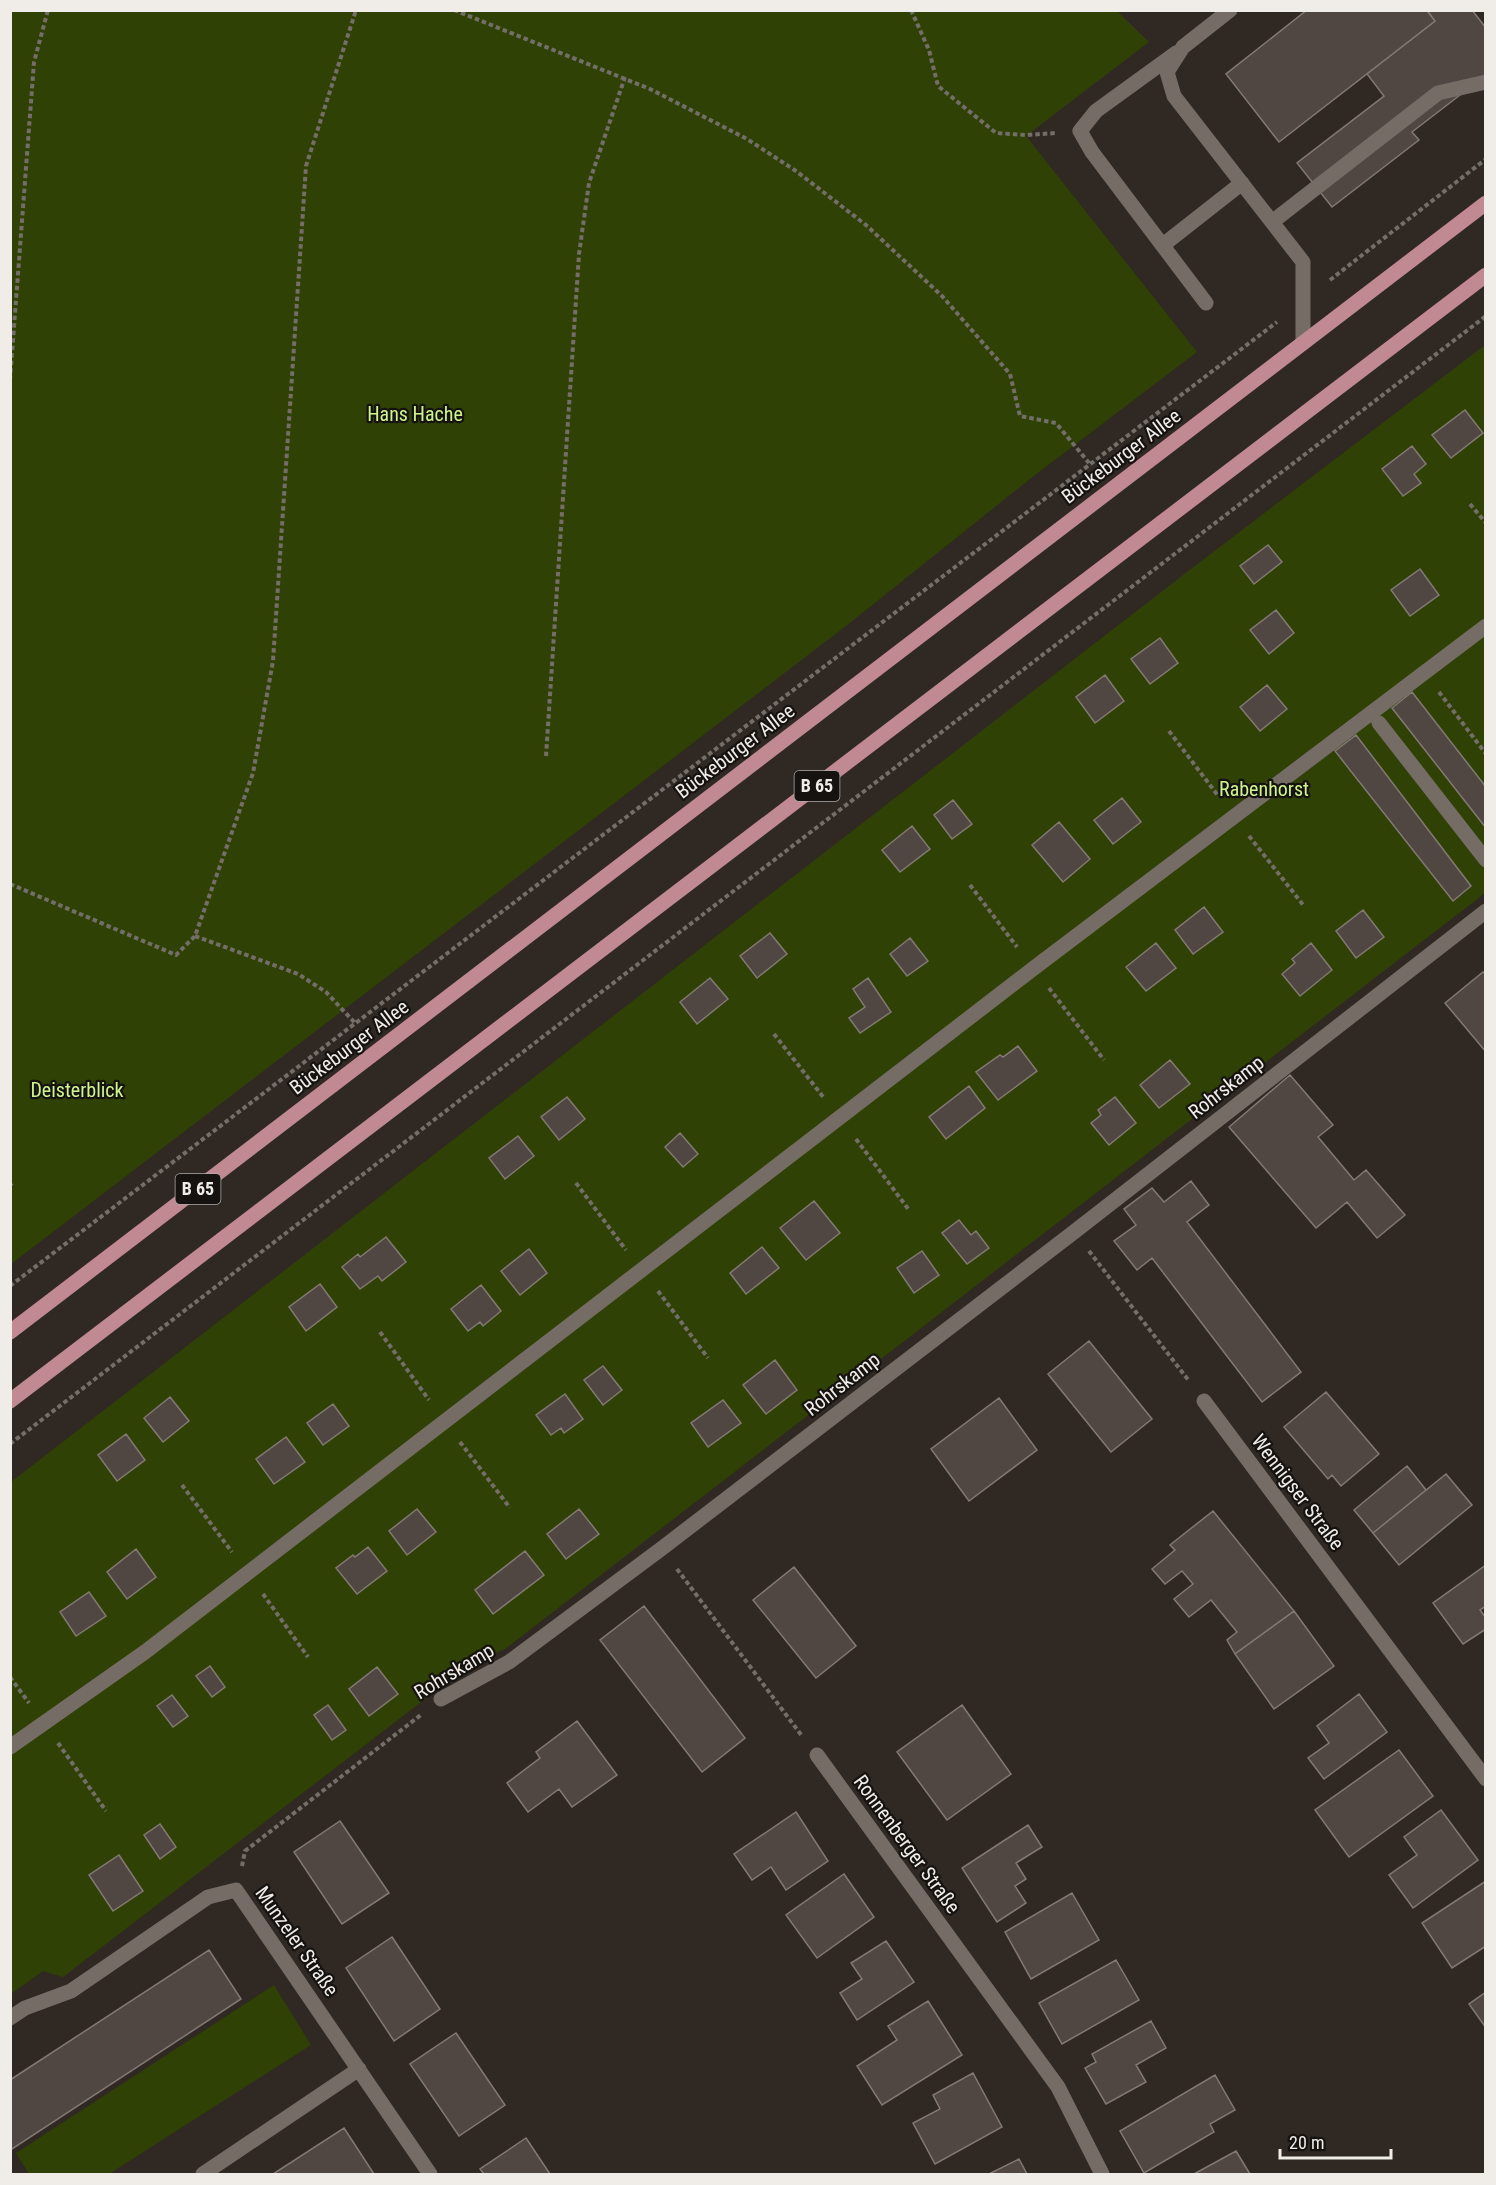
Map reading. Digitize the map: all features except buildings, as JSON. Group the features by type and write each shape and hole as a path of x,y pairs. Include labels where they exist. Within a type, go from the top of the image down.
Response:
{"main road":[{"name":"Bückeburger Allee","path":"10,1332 1485,203"},
{"name":"B 65","path":"10,1401 1485,275"}],"street":[{"path":"1206,303 1092,152 1080,131 1096,111 1183,48 1230,10"},
{"path":"1183,48 1167,72 1174,96 1303,262 1303,343"},
{"path":"1272,222 1438,93 1485,82"},
{"path":"1163,245 1242,183"},
{"path":"10,1747 145,1652 1214,830 1485,626"},
{"path":"1379,723 1485,860"},
{"name":"Rohrskamp","path":"441,1700 509,1662 661,1549 1074,1232 1485,911"},
{"name":"Wennigser Straße","path":"1204,1401 1485,1779"},
{"name":"Ronnenberger Straße","path":"817,1755 1058,2087 1102,2175"},
{"name":"Munzeler Straße","path":"10,2018 25,2008 71,1991 208,1898 236,1890 430,2175"},
{"path":"203,2175 359,2069"}],"path":[{"path":"10,380 34,62 48,10"},
{"path":"10,884 176,955 195,936 254,773 273,661 306,166 356,10"},
{"path":"454,10 625,77 747,139 796,171 866,225 942,296 1010,374 1020,416 1056,423 1089,463"},
{"path":"912,10 929,50 938,86 996,133 1026,135 1080,131"},
{"path":"546,756 579,254 589,183 625,77"},
{"path":"10,1287 1304,301 1485,159"},
{"path":"10,1444 1485,316"},
{"path":"1470,504 1485,523"},
{"path":"1425,673 1485,754"},
{"path":"195,936 297,974 326,992 355,1023"},
{"path":"1074,1232 1204,1401"},
{"path":"661,1549 817,1755"},
{"name":"Rohrskamp","path":"236,1890 245,1851 441,1700"}],"green space":[{"name":"Hans Hache","path":"11,10 1117,11 1149,42 1026,136 1197,352 1035,475 846,626 11,1264"},
{"name":"Rabenhorst","path":"1485,345 1485,893 505,1649 472,1663 63,1977 43,1971 11,1994 11,1482 1187,572"},
{"path":"274,1985 311,2045 109,2174 29,2174 16,2153"}],"park label":[{"name":"Deisterblick","path":"77,1090"}]}
